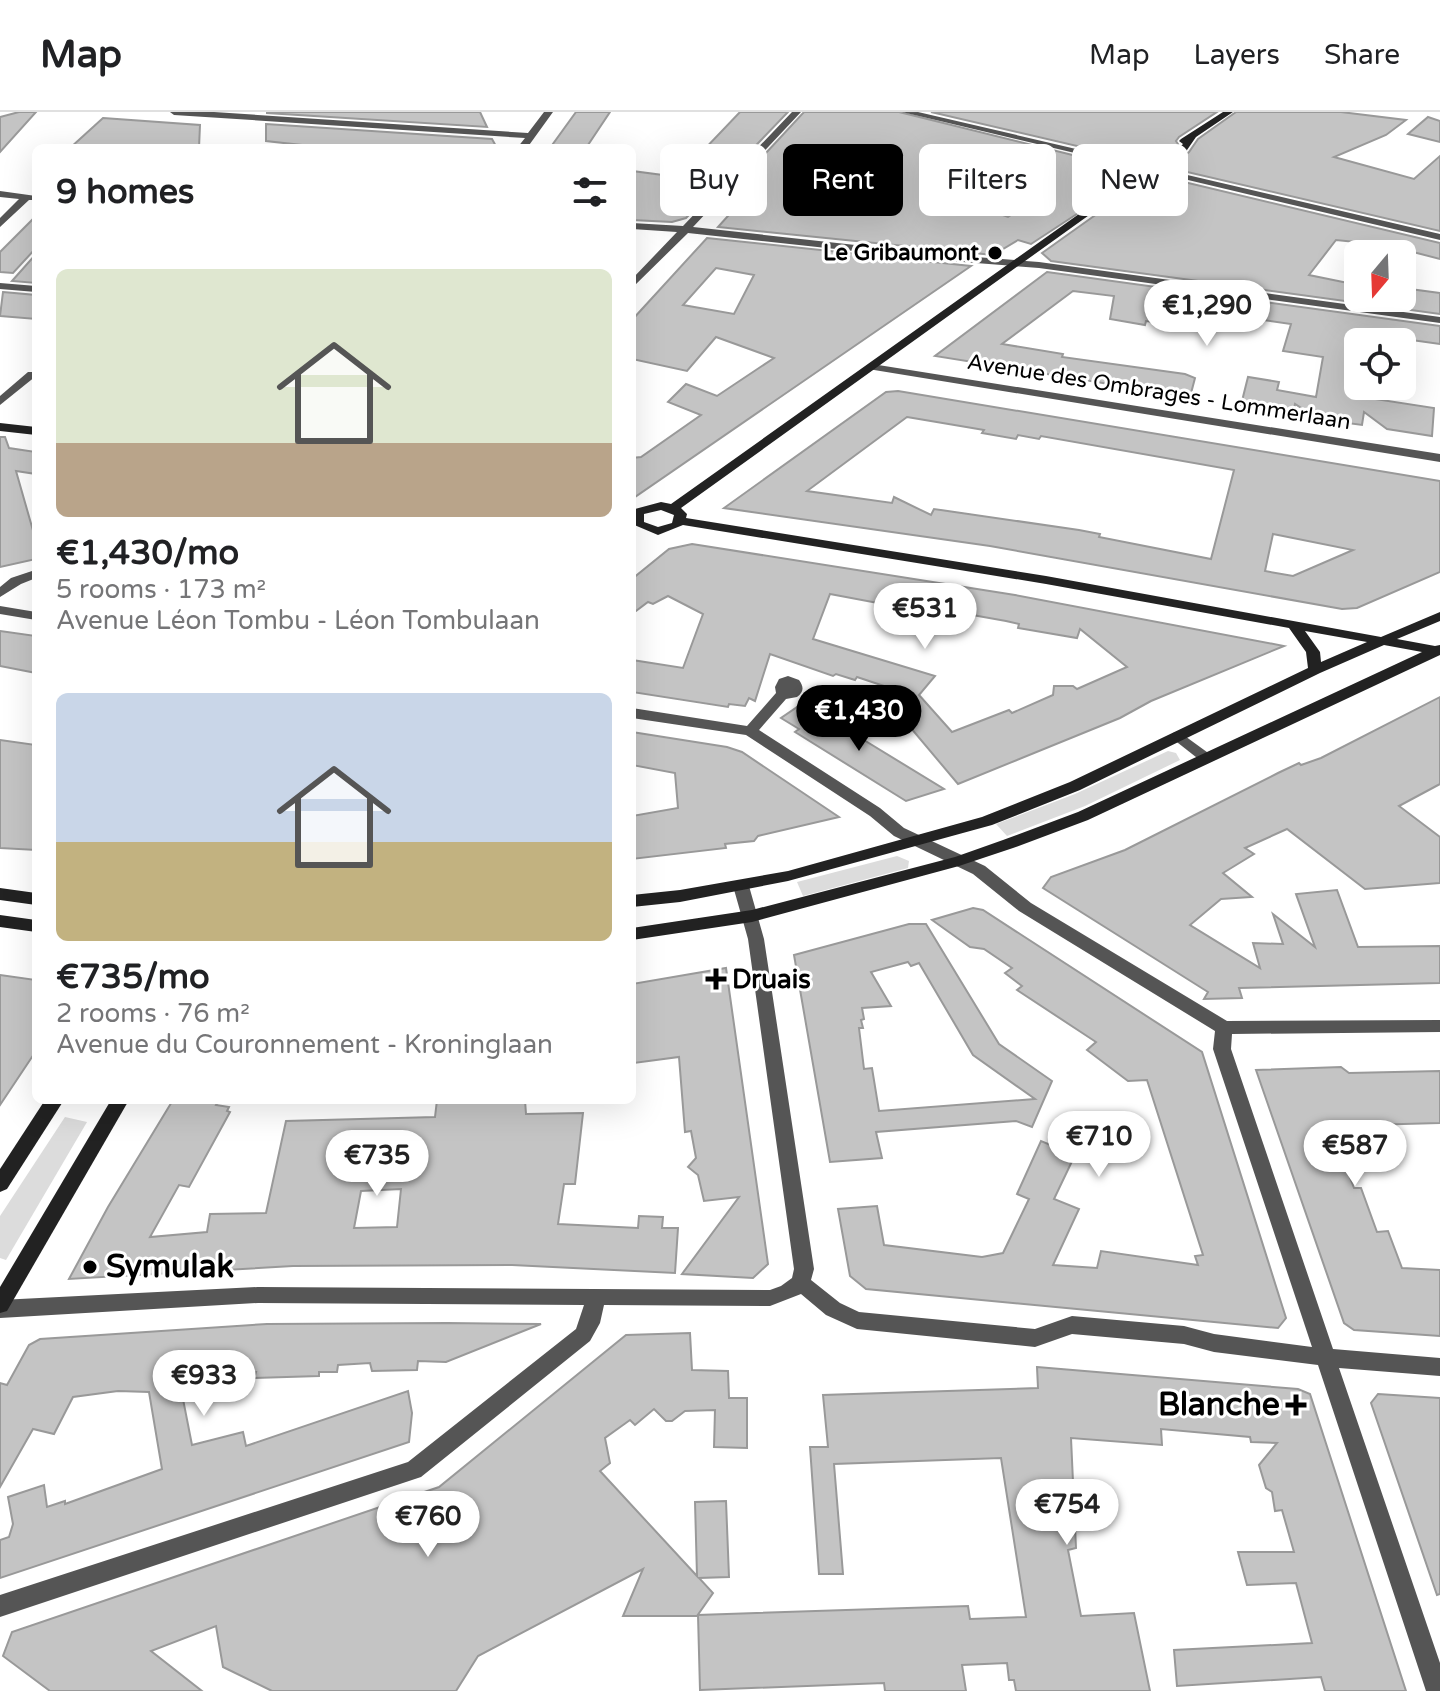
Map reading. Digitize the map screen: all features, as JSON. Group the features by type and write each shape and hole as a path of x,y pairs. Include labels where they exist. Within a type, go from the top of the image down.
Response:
{"street":[{"path":"174,112 531,136"},
{"path":"525,144 549,112"},
{"path":"636,281 797,112"},
{"path":"906,112 1072,151"},
{"path":"1177,144 1192,138 1229,112"},
{"path":"1188,145 1192,138"},
{"path":"1188,178 1440,237"},
{"path":"0,194 32,198"},
{"path":"0,224 32,198"},
{"path":"673,508 1081,216"},
{"path":"636,226 1014,263 1223,288 1440,320"},
{"path":"0,286 32,289"},
{"name":"Avenue des Ombrages - Lommerlaan","path":"872,367 1440,458"},
{"path":"0,402 32,374"},
{"path":"0,427 32,431"},
{"path":"636,514 648,507 673,508 681,514 681,521"},
{"path":"636,520 644,528 665,530 681,521 1046,580 1439,650"},
{"path":"636,535 644,528"},
{"path":"0,579 32,574"},
{"path":"0,593 6,586 32,575"},
{"path":"0,610 32,615"},
{"path":"636,900 741,886 987,821 1031,804 1315,670 1440,616"},
{"path":"1294,625 1313,652 1315,670"},
{"path":"636,933 752,916 959,861 1083,816 1439,650"},
{"path":"750,731 784,693"},
{"path":"636,714 750,731 875,812 899,832 979,870 1025,907 1224,1028 1440,1026"},
{"path":"1178,736 1206,758"},
{"path":"0,1307 258,1295 770,1298 787,1293 801,1283 804,1269 752,916 741,886"},
{"path":"0,894 32,898"},
{"path":"0,921 32,925"},
{"path":"1224,1028 1222,1049 1438,1691"},
{"path":"0,1184 52,1104"},
{"path":"0,1307 118,1104"},
{"path":"801,1283 833,1309 857,1320 1035,1338 1072,1325 1184,1335 1214,1343 1440,1367"},
{"path":"0,1606 414,1470 583,1335 590,1323 596,1298"}],"shaded area":[{"path":"1168,751 1176,753 1180,760 1085,806 1007,836 996,824 1075,794"},
{"path":"897,856 909,861 908,868 803,896 797,882"},
{"path":"65,1117 87,1122 6,1260 0,1258 0,1216"}],"building":[{"path":"36,112 0,152 0,117"},
{"path":"480,112 487,127 267,113"},
{"path":"576,112 610,112 589,144 553,144"},
{"path":"740,112 788,112 757,144 709,144"},
{"path":"804,112 899,112 1028,144 919,144 919,216 1056,216 1056,151 1072,155 1074,216 1031,244 1018,240 993,255 718,227 728,216 767,216 767,152"},
{"path":"931,112 1217,112 1179,137 1176,141 1178,144 1072,145"},
{"path":"1236,112 1341,112 1406,120 1386,135 1334,157 1414,179 1440,156 1440,231 1188,172 1188,153 1198,139"},
{"path":"1428,117 1440,121 1440,142 1408,134"},
{"path":"103,118 200,125 199,144 74,144"},
{"path":"266,124 492,139 495,144 293,144 266,141"},
{"path":"636,172 660,175 660,216 688,216 672,222 636,220"},
{"path":"1188,183 1440,243 1440,259 1416,253 1416,240 1336,240 1309,275 1344,282 1344,301 1051,261 1042,253 1094,216 1188,216"},
{"path":"32,220 32,252 13,273 0,272 0,252"},
{"path":"707,238 971,266 636,496 636,458 701,415 668,402 686,384 717,396 774,358 716,337 687,371 636,360 636,316","holes":["716,268 754,275 734,314 683,305"]},
{"path":"32,258 32,283 12,281"},
{"path":"1047,272 1440,326 1440,344 1416,341 1416,328 1344,328 1344,400 1382,400 1434,408 1432,436 1387,429 1364,412 1362,425 1318,419 1295,404 1293,414 1241,405 1248,377 1279,382 1277,390 1316,397 1323,357 1283,351 1291,324 1182,308 1176,325 1146,321 1145,325 1110,319 1114,296 1073,291 1002,344 1063,354 1062,357 1185,374 1195,378 1190,397 935,356"},
{"path":"1416,290 1440,293 1440,314 1416,311"},
{"path":"3,292 32,295 32,319 0,316"},
{"path":"898,391 1440,481 1440,572 1357,608 1342,609 990,546 724,508 886,392","holes":["907,417 984,430 982,433 1016,439 1018,435 1039,439 1041,436 1234,470 1211,559 1099,537 1100,534 1079,530 934,509 931,515 894,497 892,503 807,491","1273,534 1353,550 1293,576 1265,571"]},
{"path":"0,437 5,437 9,448 32,451 32,473 16,471 32,527 32,560 0,567"},
{"path":"692,544 1015,595 1284,646 958,784 889,702 899,691 857,677 855,680 836,674 833,676 770,654 755,701 749,698 745,706 729,704 728,707 636,693 636,661 683,668 703,614 668,596 653,604 648,602 636,611 636,576 669,549","holes":["830,594 899,607 922,606 1077,638 1080,629 1127,667 1077,689 1073,686 1054,686 1053,695 1012,713 1009,710 952,732 919,695 935,676 813,639"]},
{"path":"0,631 32,635 32,672 0,666"},
{"path":"1440,697 1440,784 1399,806 1440,837 1440,883 1365,889 1287,829 1245,848 1254,854 1223,873 1252,897 1221,899 1190,925 1260,968 1253,943 1283,944 1273,914 1315,947 1296,894 1337,890 1358,947 1440,946 1440,983 1239,988 1242,998 1204,999 1208,992 1043,888 1051,877 1125,850 1299,763 1321,758"},
{"path":"806,701 944,789 906,801 795,732 799,729 781,718"},
{"path":"636,733 742,752 839,817 758,836 754,841 725,844 726,848 636,859 636,815 678,808 675,773 636,766"},
{"path":"0,740 32,744 32,850 0,848"},
{"path":"973,908 983,910 1202,1052 1286,1318 1278,1328 866,1289 850,1276 838,1209 877,1206 884,1245 982,1257 1003,1253 1029,1199 1017,1194 1041,1141 1075,1155 1054,1199 1079,1209 1053,1265 1097,1268 1101,1251 1198,1265 1195,1256 1203,1255 1147,1080 1128,1081 1087,1050 1096,1042 1017,990 1022,986 1005,973 1012,968 984,949 970,947 932,920"},
{"path":"909,924 926,924 999,1044 1052,1081 1032,1127 1016,1121 876,1132 882,1158 830,1162 794,955","holes":["908,962 911,966 919,963 973,1055 1035,1099 879,1111 872,1068 864,1069 859,1028 863,1028 862,1008 891,1006 871,972"]},
{"path":"726,968 768,1264 753,1278 682,1274 739,1197 704,1201 698,1175 688,1167 696,1158 691,1131 685,1132 679,1057 636,1063 636,983"},
{"path":"0,975 32,979 32,1057 0,1105"},
{"path":"1341,1067 1349,1073 1440,1071 1440,1123 1331,1126 1354,1188 1361,1188 1377,1232 1388,1231 1402,1268 1440,1270 1440,1336 1354,1330 1344,1323 1256,1070"},
{"path":"171,1104 217,1104 229,1107 227,1111 230,1112 189,1187 179,1185 150,1237 207,1232 210,1214 266,1213 286,1121 435,1117 437,1104 525,1104 526,1114 583,1113 575,1184 564,1184 558,1224 638,1228 639,1216 663,1217 662,1228 678,1228 675,1273 512,1265 293,1266 69,1279 108,1207","holes":["401,1189 397,1227 354,1228 361,1191"]},
{"path":"267,1324 541,1324 446,1362 418,1361 417,1370 372,1371 370,1363 338,1365 337,1372 319,1372 319,1376 254,1378 256,1372 213,1374 212,1381 180,1384 192,1445 243,1432 246,1446 408,1391 412,1413 409,1442 0,1578 0,1540 9,1537 13,1524 8,1497 44,1485 47,1507 65,1501 65,1504 162,1469 149,1392 118,1391 73,1397 54,1434 33,1429 0,1487 0,1383 7,1385 29,1345 40,1339"},
{"path":"690,1333 692,1370 728,1371 729,1398 747,1398 747,1448 714,1447 715,1410 685,1411 672,1421 666,1421 654,1409 635,1425 630,1420 605,1438 610,1463 600,1471 697,1576 695,1502 726,1501 729,1577 699,1578 713,1593 697,1616 623,1616 643,1569 478,1656 456,1691 272,1691 223,1667 216,1626 151,1651 202,1691 50,1691 3,1656 12,1632 439,1487 626,1335"},
{"path":"1037,1367 1298,1389 1310,1394 1406,1691 1325,1691 1321,1677 1177,1686 1174,1650 1312,1643 1296,1583 1247,1585 1238,1552 1294,1552 1282,1510 1275,1511 1272,1492 1266,1488 1259,1465 1277,1443 1251,1442 1250,1437 1161,1429 1162,1445 1071,1438 1076,1548 1068,1550 1081,1616 1134,1613 1150,1691 1016,1691 1014,1680 1009,1680 1007,1663 962,1665 966,1691 885,1691 884,1683 700,1690 698,1615 968,1606 970,1619 1026,1617 1001,1458 834,1464 843,1574 819,1574 810,1447 828,1447 823,1395 1038,1388"},
{"path":"1378,1394 1440,1398 1440,1594 1437,1595 1371,1403"}],"place":[{"name":"Le Gribaumont","path":"995,253"},
{"name":"Druais","path":"716,979"},
{"name":"Symulak","path":"90,1267"},
{"name":"Blanche","path":"1296,1405"}]}
